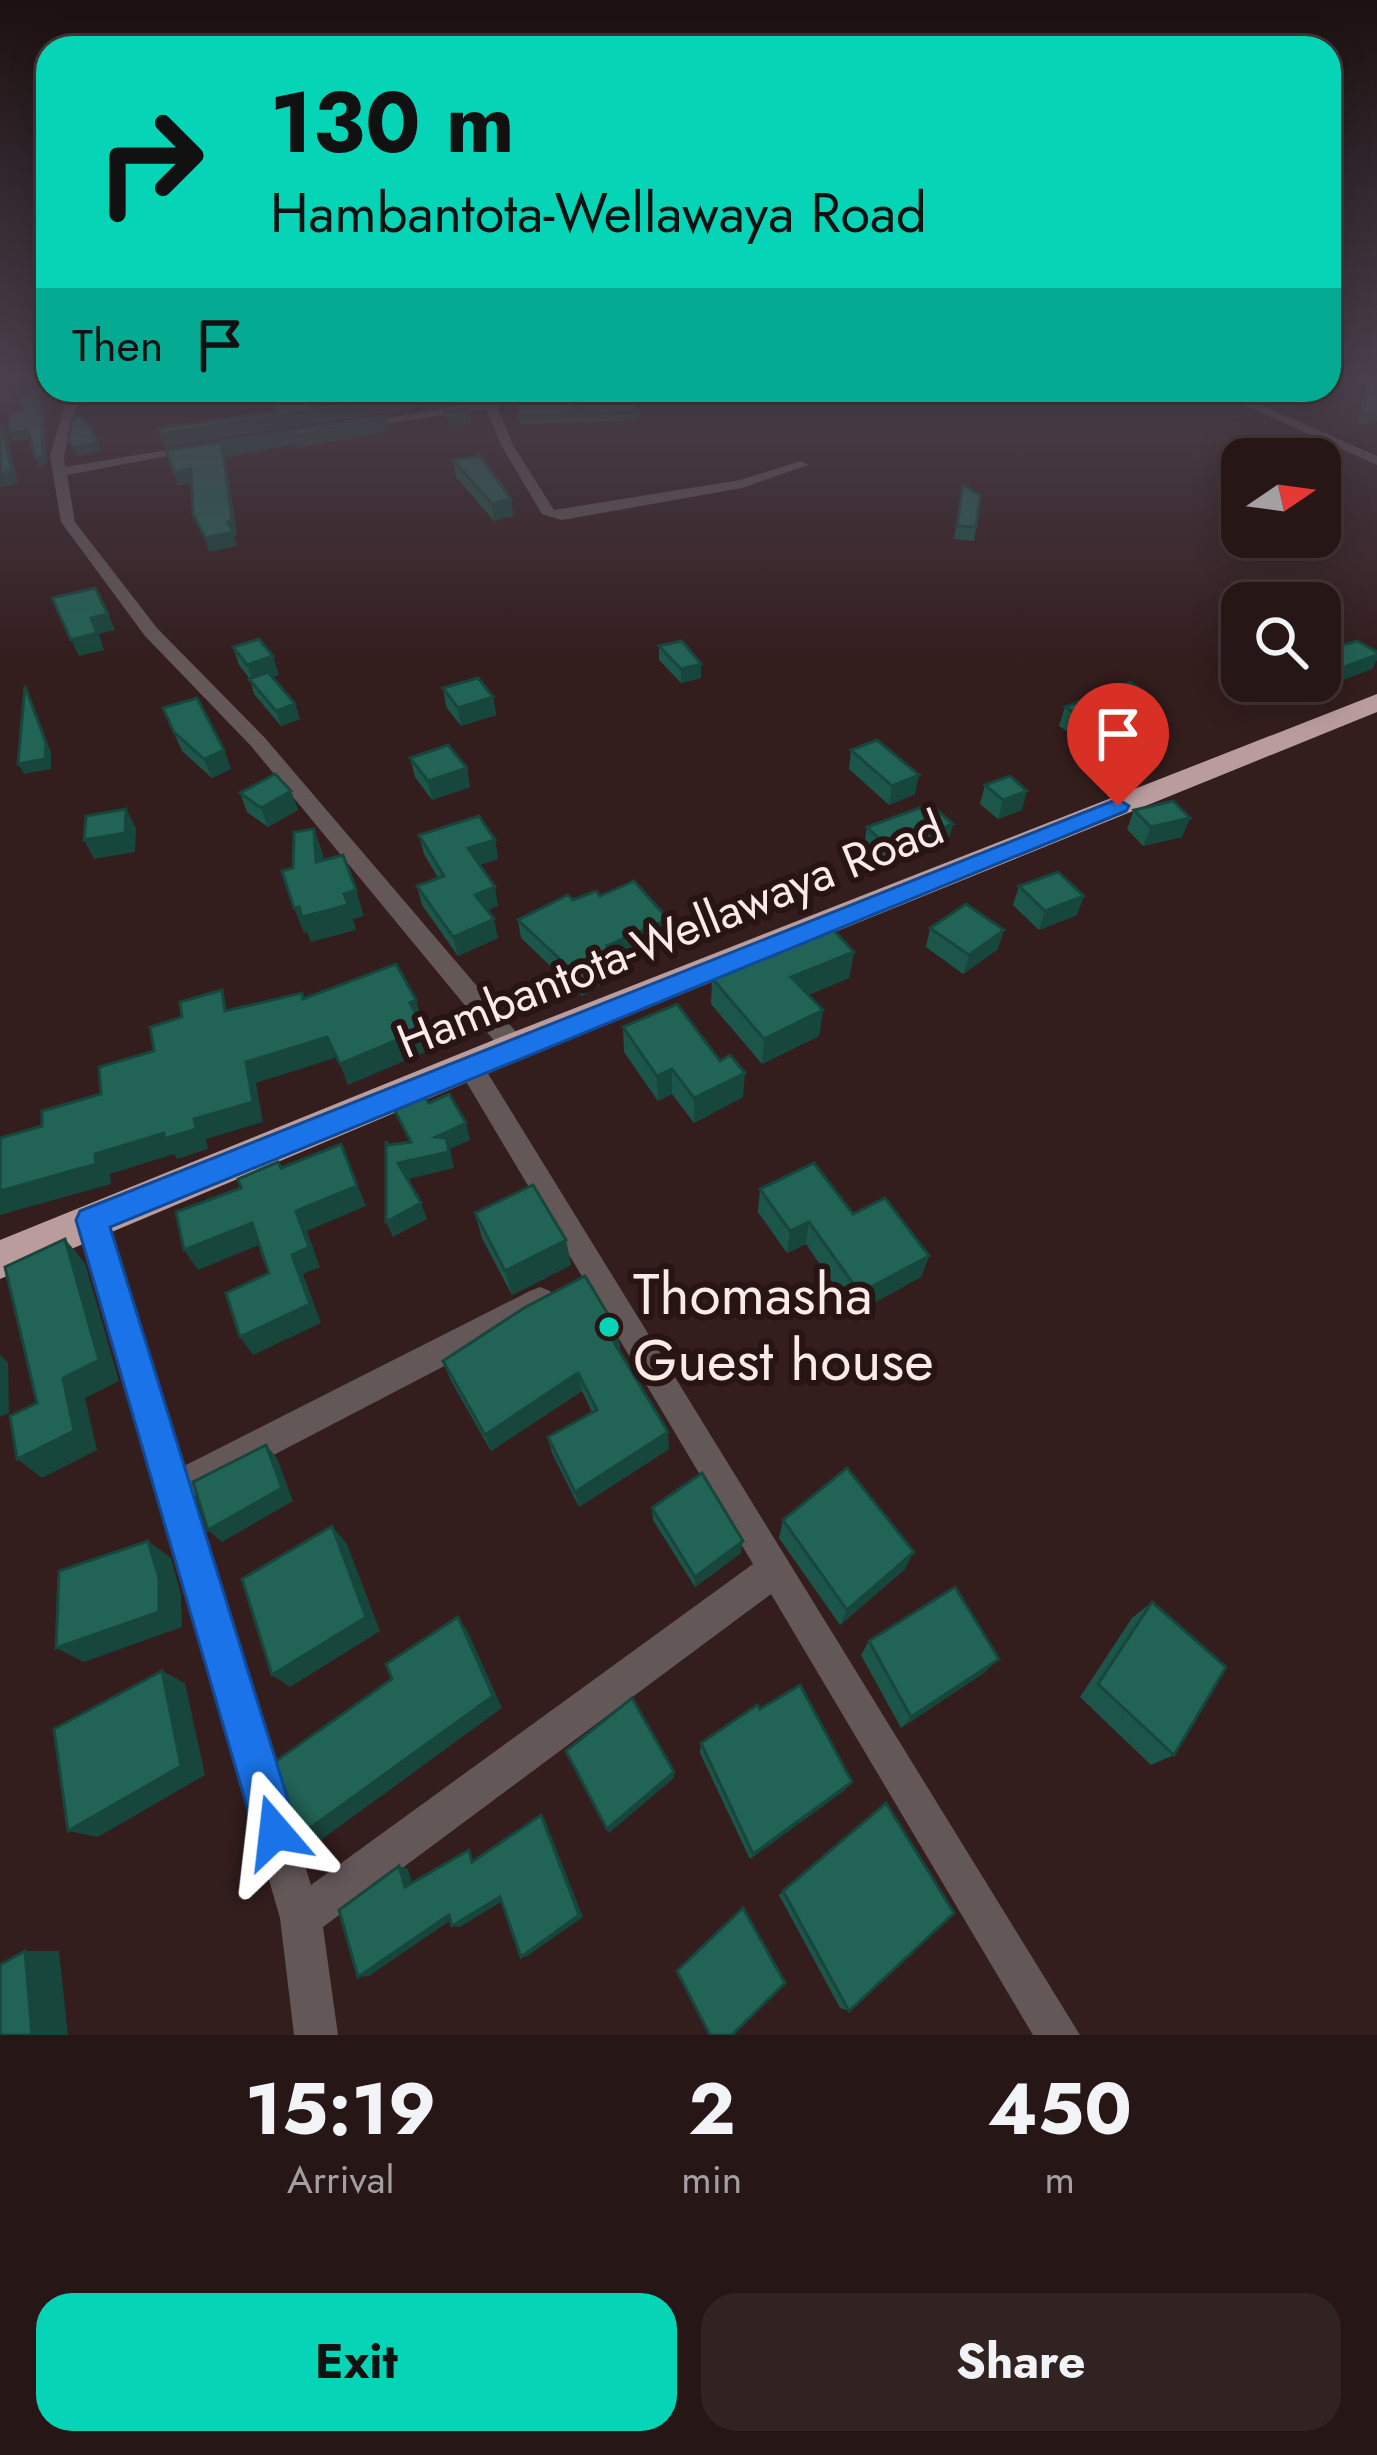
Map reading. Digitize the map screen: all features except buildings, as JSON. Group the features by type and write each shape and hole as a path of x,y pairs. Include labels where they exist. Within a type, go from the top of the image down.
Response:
{"highway":[{"name":"Hambantota-Wellawaya Road","path":"0,1260 514,1047 1377,702"}],"street":[{"path":"59,476 68,522 151,632 258,742 514,1047"},
{"path":"526,476 549,514 562,517 679,497 759,476"},
{"path":"470,1066 1058,2035"},
{"path":"92,1220 301,1918 316,2035"},
{"path":"172,1490 595,1273"},
{"path":"301,1918 775,1569"}],"place":[{"name":"Thomasha Guest house","path":"609,1327"}],"route":[{"path":"275,1832 92,1220 1118,806"}]}
